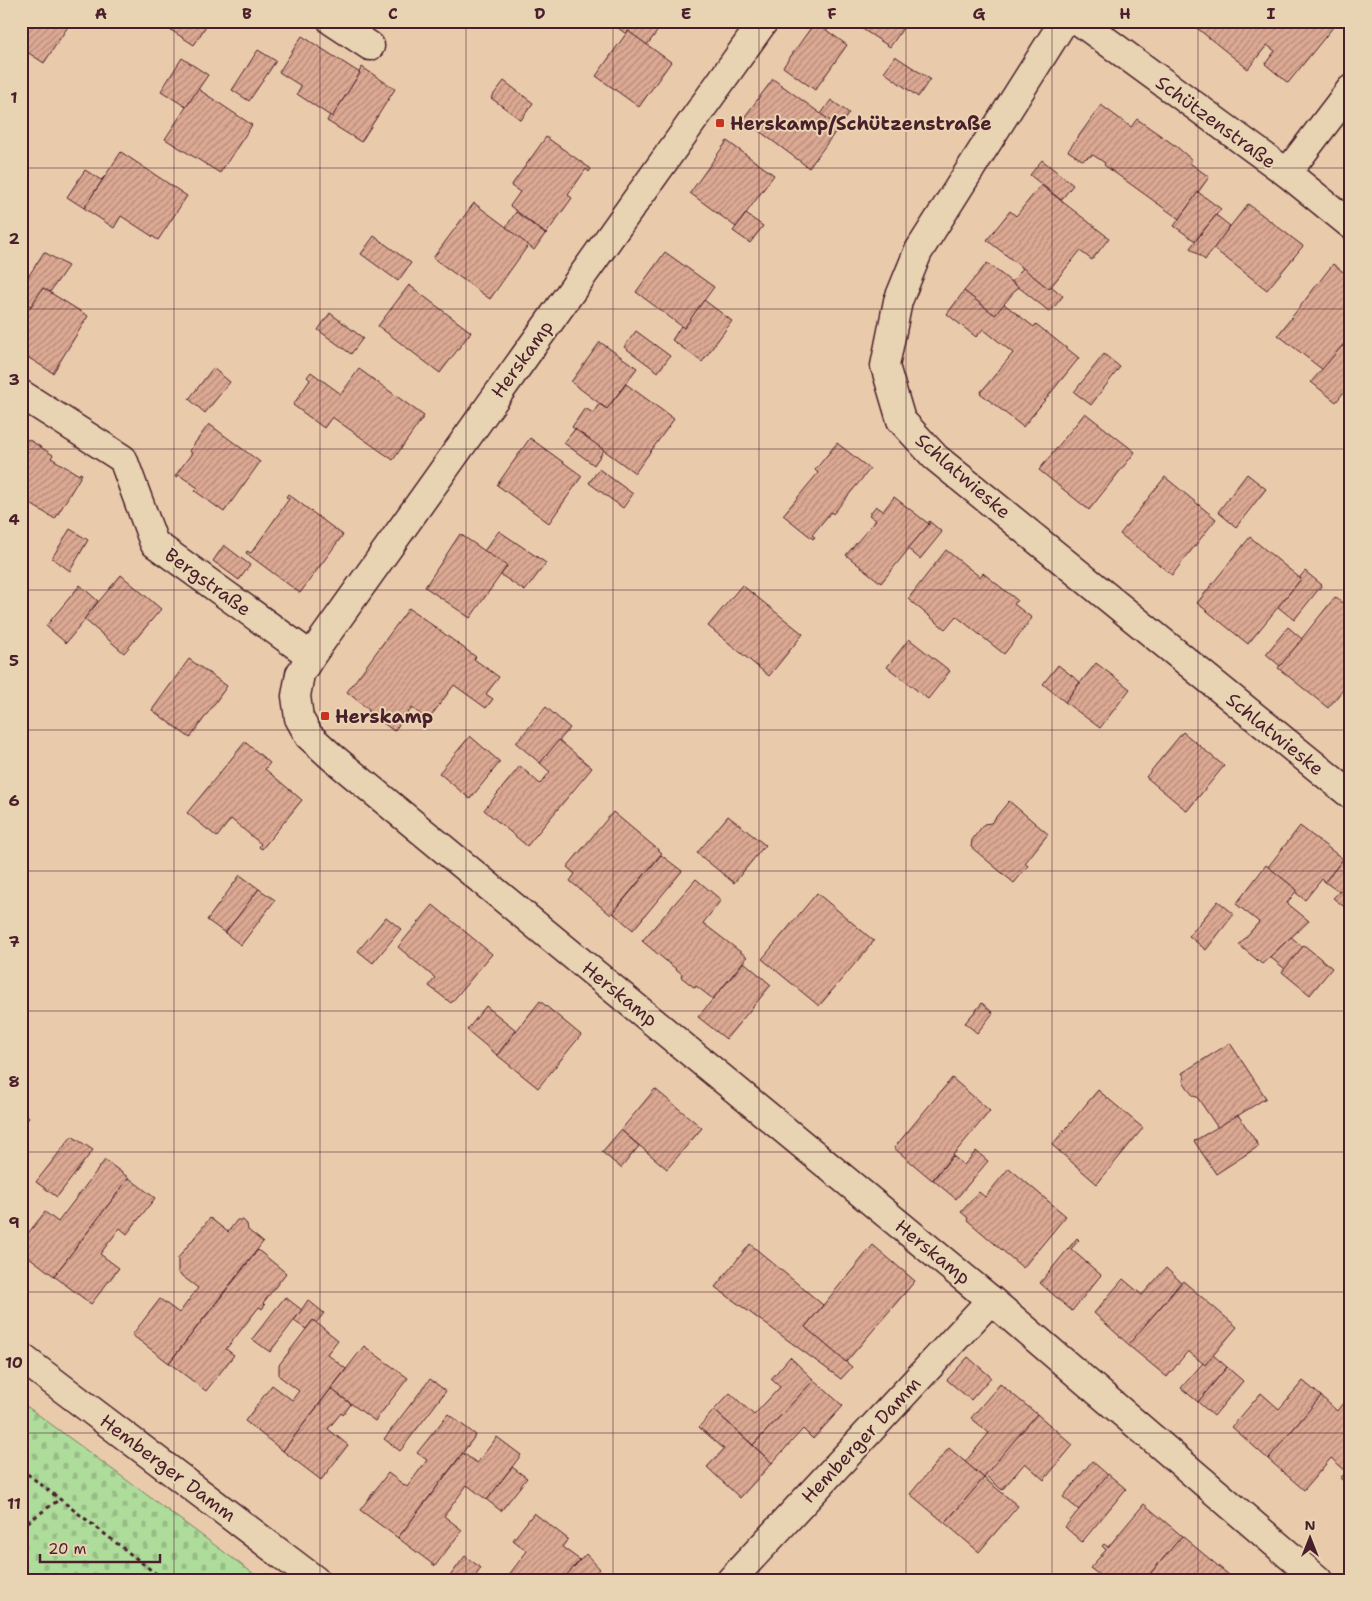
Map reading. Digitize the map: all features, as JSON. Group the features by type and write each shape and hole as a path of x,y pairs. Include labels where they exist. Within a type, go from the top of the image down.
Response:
{"street":[{"path":"332,21 370,46"},
{"name":"Herskamp","path":"764,21 311,656 300,674 296,696 299,718 309,736 340,763 991,1300 1318,1580"},
{"name":"Schlatwieske","path":"1064,21 918,252 908,276 898,301 885,366 902,420 935,457 1351,796"},
{"name":"Schützenstraße","path":"1079,21 1287,174 1351,224"},
{"path":"1287,174 1351,89"},
{"name":"Bergstraße","path":"21,394 123,459 154,543 311,656"},
{"name":"Hemberger Damm","path":"731,1580 991,1300"},
{"name":"Hemberger Damm","path":"21,1357 315,1580"}],"path":[{"path":"21,1469 164,1580"},
{"path":"21,1527 60,1499"}],"green space":[{"path":"21,1402 262,1580 21,1580"}],"building":[{"path":"21,21 64,21 69,25 44,63 21,48"},
{"path":"157,21 209,21 194,45"},
{"path":"609,21 649,21 659,29 647,45 628,31 626,34"},
{"path":"850,21 908,21 890,47"},
{"path":"1196,21 1268,21 1277,29 1283,21 1338,21 1288,83 1265,64 1275,51 1267,45 1248,69 1193,25"},
{"path":"815,22 847,45 815,90 783,67"},
{"path":"628,31 671,62 639,107 596,76"},
{"path":"302,36 360,73 332,117 297,94 301,86 279,72"},
{"path":"258,50 276,61 249,101 232,90"},
{"path":"895,56 930,79 918,97 884,72"},
{"path":"182,58 208,75 186,107 161,91"},
{"path":"362,67 395,89 361,142 327,121 330,115 332,117"},
{"path":"773,79 839,127 809,168 743,119"},
{"path":"504,81 533,103 521,120 491,98"},
{"path":"198,89 252,125 220,173 165,139"},
{"path":"831,100 849,113 839,127 821,114"},
{"path":"1101,105 1131,127 1137,119 1177,147 1192,160 1190,163 1209,177 1179,219 1093,155 1082,160 1068,151"},
{"path":"546,137 591,169 589,172 586,169 568,195 572,198 546,234 510,206 520,192 511,186"},
{"path":"727,141 774,175 736,227 690,193"},
{"path":"121,152 187,196 158,240 121,216 114,228 84,208"},
{"path":"1042,160 1073,185 1061,200 1030,175"},
{"path":"85,170 101,180 105,176 84,208 67,197"},
{"path":"1041,185 1109,238 1092,260 1080,251 1049,289 987,240 1010,211 1016,216"},
{"path":"1198,192 1221,209 1195,241 1174,226"},
{"path":"474,203 529,244 490,299 433,258"},
{"path":"1248,204 1303,246 1267,290 1213,248"},
{"path":"516,212 545,234 534,250 506,227"},
{"path":"746,214 763,226 750,243 733,231"},
{"path":"1216,215 1230,226 1205,260 1190,248"},
{"path":"374,236 411,263 398,281 361,254"},
{"path":"44,252 68,266 50,292 43,288 31,306 21,301 21,288"},
{"path":"665,252 714,287 684,328 636,292"},
{"path":"987,263 1018,287 995,315 964,291"},
{"path":"1333,264 1351,278 1351,335 1323,370 1278,335"},
{"path":"1023,268 1049,289 1051,286 1063,296 1050,312 1012,282"},
{"path":"409,285 471,332 440,373 378,326"},
{"path":"43,288 88,316 53,373 21,353 21,321"},
{"path":"964,291 995,315 1004,304 1034,327 1036,324 1079,358 1023,427 980,393 1013,353 983,329 976,337 947,314"},
{"path":"704,300 732,321 702,362 672,340 681,326 684,328"},
{"path":"330,313 363,338 351,354 318,330"},
{"path":"636,331 670,356 658,372 624,347"},
{"path":"600,342 637,368 607,409 571,382"},
{"path":"1342,346 1351,353 1351,383 1336,402 1311,382"},
{"path":"1104,354 1120,367 1091,405 1074,392"},
{"path":"213,368 230,382 205,413 189,399"},
{"path":"359,369 424,416 393,460 332,417 324,428 293,405 310,380 307,377 311,372 341,394"},
{"path":"1351,383 1351,398 1344,392"},
{"path":"626,384 674,419 635,473 572,427 585,408 593,413 599,404 607,409"},
{"path":"1085,413 1135,452 1089,510 1039,470"},
{"path":"209,424 260,462 224,512 195,491 198,488 179,475 175,476 192,453 189,451"},
{"path":"575,429 604,450 594,465 564,443"},
{"path":"530,438 582,476 549,523 497,485"},
{"path":"28,439 53,455 51,458 79,475 80,473 82,474 55,519 21,498 21,451"},
{"path":"837,443 870,469 833,514 831,512 812,535 815,537 813,539 783,515 818,473 815,470"},
{"path":"599,469 633,494 623,508 589,483"},
{"path":"1247,474 1266,489 1236,527 1218,512"},
{"path":"1165,477 1216,519 1172,575 1120,534"},
{"path":"288,494 343,535 300,593 246,553 247,551 251,553 289,499 286,497"},
{"path":"894,497 929,524 881,583 846,555 876,520 869,515 876,506 883,511"},
{"path":"929,521 942,532 920,559 908,549 929,524"},
{"path":"70,529 88,540 70,571 52,558"},
{"path":"499,531 546,563 525,591 501,575 507,566 484,551"},
{"path":"460,534 507,566 470,618 425,587"},
{"path":"1250,537 1301,579 1248,644 1197,603"},
{"path":"224,545 250,565 239,580 213,561"},
{"path":"946,550 980,577 983,573 1017,600 1014,604 1032,618 1004,654 956,616 945,629 908,599"},
{"path":"1305,571 1322,585 1294,620 1278,607 1301,579 1300,577"},
{"path":"121,575 161,609 124,653 84,619"},
{"path":"80,585 98,601 66,643 46,626"},
{"path":"742,585 803,634 769,676 708,626"},
{"path":"1335,597 1351,610 1351,680 1328,708 1278,668"},
{"path":"409,608 476,657 474,659 499,677 486,694 493,699 486,708 454,685 428,720 412,708 394,731 368,712 369,710 347,692"},
{"path":"1288,627 1302,639 1280,666 1266,654"},
{"path":"909,639 950,671 928,699 887,667"},
{"path":"189,659 227,686 190,738 152,710"},
{"path":"1096,663 1130,689 1100,728 1065,702"},
{"path":"1058,665 1080,682 1065,702 1043,684"},
{"path":"546,707 570,728 540,763 516,743"},
{"path":"1183,732 1224,766 1187,811 1146,777"},
{"path":"470,736 500,762 470,799 439,773"},
{"path":"559,740 592,768 527,846 484,810 520,766 540,784 550,772 540,763"},
{"path":"245,742 270,763 265,769 302,800 262,849 259,847 261,844 231,819 217,837 187,813"},
{"path":"1009,801 1048,834 1025,863 1028,866 1014,883 971,847 972,840 984,824 991,823"},
{"path":"613,812 662,853 611,915 570,881 575,874 567,867"},
{"path":"728,816 765,845 734,883 697,853"},
{"path":"1300,826 1343,859 1325,882 1322,879 1305,900 1296,893 1297,890 1268,867"},
{"path":"1347,854 1351,857 1351,881 1339,892 1325,882"},
{"path":"661,855 682,871 633,930 613,913"},
{"path":"1266,865 1297,890 1287,903 1309,921 1262,964 1239,945 1259,922 1236,904"},
{"path":"240,875 259,889 225,933 207,920"},
{"path":"696,879 721,900 703,923 747,957 713,999 681,977 682,974 642,941"},
{"path":"1351,881 1351,912 1333,898"},
{"path":"259,889 275,900 241,945 225,933"},
{"path":"817,893 874,941 819,1006 762,959"},
{"path":"1218,901 1234,914 1206,950 1189,936"},
{"path":"433,905 492,954 451,1003 429,986 435,978 398,947"},
{"path":"386,917 401,929 373,963 358,951"},
{"path":"1291,937 1303,947 1285,969 1270,957"},
{"path":"1304,945 1332,968 1310,995 1282,972"},
{"path":"744,962 771,985 726,1039 698,1017"},
{"path":"1351,966 1351,984 1342,977"},
{"path":"540,1001 581,1035 538,1088 497,1055"},
{"path":"982,1003 993,1013 977,1033 965,1023"},
{"path":"486,1006 516,1030 497,1055 467,1030"},
{"path":"1230,1043 1266,1098 1218,1128 1197,1097 1193,1096 1183,1081 1184,1076 1182,1073"},
{"path":"952,1078 990,1111 932,1180 894,1148"},
{"path":"655,1089 702,1128 667,1169 621,1130"},
{"path":"1098,1090 1143,1128 1097,1184 1052,1145"},
{"path":"21,1112 29,1118 21,1127"},
{"path":"1238,1115 1259,1146 1216,1174 1194,1141"},
{"path":"621,1130 639,1146 621,1168 602,1152"},
{"path":"72,1136 93,1150 57,1197 36,1182"},
{"path":"976,1151 988,1161 956,1199 933,1180 953,1156 964,1165"},
{"path":"105,1160 129,1178 54,1276 21,1251 21,1242 45,1212 58,1222"},
{"path":"1009,1168 1066,1216 1023,1268 967,1220 968,1218 961,1212 979,1192 985,1197"},
{"path":"129,1178 155,1198 127,1234 120,1228 100,1254 119,1268 91,1304 54,1276"},
{"path":"210,1218 228,1232 237,1220 243,1220 247,1224 248,1230 263,1242 169,1363 132,1335 160,1299 179,1313 198,1288 178,1273 178,1258"},
{"path":"1077,1238 1079,1240 1071,1249 1101,1275 1072,1311 1040,1283"},
{"path":"750,1244 823,1305 805,1327 852,1367 841,1379 715,1287"},
{"path":"873,1245 915,1281 846,1362 805,1327"},
{"path":"258,1250 286,1273 263,1303 265,1305 262,1309 259,1307 226,1349 234,1355 206,1391 169,1363"},
{"path":"1166,1268 1181,1282 1129,1345 1094,1313 1123,1279 1142,1295"},
{"path":"1183,1281 1237,1327 1205,1365 1188,1351 1167,1377 1128,1345"},
{"path":"285,1297 302,1310 270,1352 252,1339"},
{"path":"308,1300 324,1313 316,1323 313,1320 306,1329 294,1321"},
{"path":"313,1320 338,1340 327,1354 346,1369 283,1451 245,1421 272,1385 292,1400 299,1391 279,1376 279,1365"},
{"path":"364,1346 408,1378 375,1421 331,1389"},
{"path":"1213,1355 1227,1367 1198,1402 1181,1388 1203,1363 1205,1365"},
{"path":"790,1357 814,1380 753,1445 714,1410 730,1393 754,1415 780,1387 771,1379"},
{"path":"968,1357 991,1377 971,1400 947,1380"},
{"path":"1227,1367 1243,1381 1214,1416 1198,1402"},
{"path":"430,1379 446,1391 400,1451 384,1439"},
{"path":"814,1380 843,1406 813,1439 803,1429 772,1463 753,1445"},
{"path":"1303,1381 1321,1396 1268,1459 1232,1427 1261,1393 1279,1409"},
{"path":"1000,1384 1037,1414 984,1478 965,1462 989,1433 971,1418"},
{"path":"331,1389 351,1404 343,1415 341,1413 328,1429 348,1445 321,1480 283,1451"},
{"path":"1321,1396 1337,1411 1343,1403 1351,1403 1351,1468 1347,1472 1331,1458 1304,1490 1268,1459"},
{"path":"714,1410 772,1463 740,1498 707,1467 724,1449 699,1427"},
{"path":"448,1414 476,1435 398,1538 360,1510 388,1473 407,1487 427,1460 417,1453"},
{"path":"1037,1414 1073,1445 1044,1480 1025,1463 1002,1490 985,1475"},
{"path":"497,1437 521,1455 487,1500 467,1485 444,1516 462,1530 435,1566 398,1538 463,1453 477,1463"},
{"path":"949,1448 984,1478 945,1523 910,1494"},
{"path":"1092,1461 1108,1475 1079,1510 1063,1497"},
{"path":"512,1467 527,1478 501,1511 487,1500"},
{"path":"1351,1468 1351,1487 1340,1478"},
{"path":"1108,1474 1126,1489 1082,1542 1065,1527"},
{"path":"984,1478 1018,1506 979,1552 945,1523"},
{"path":"1144,1504 1182,1536 1145,1580 1102,1580 1103,1578 1090,1568 1106,1550 1102,1546 1104,1544 1108,1547"},
{"path":"534,1513 568,1539 562,1547 580,1560 562,1580 505,1580 527,1551 513,1540"},
{"path":"1182,1536 1235,1580 1145,1580"},
{"path":"586,1554 600,1569 591,1580 562,1580"},
{"path":"465,1556 481,1568 473,1580 447,1580"}],"place":[{"name":"Herskamp/Schützenstraße","path":"720,123"},
{"name":"Herskamp","path":"325,716"}]}
